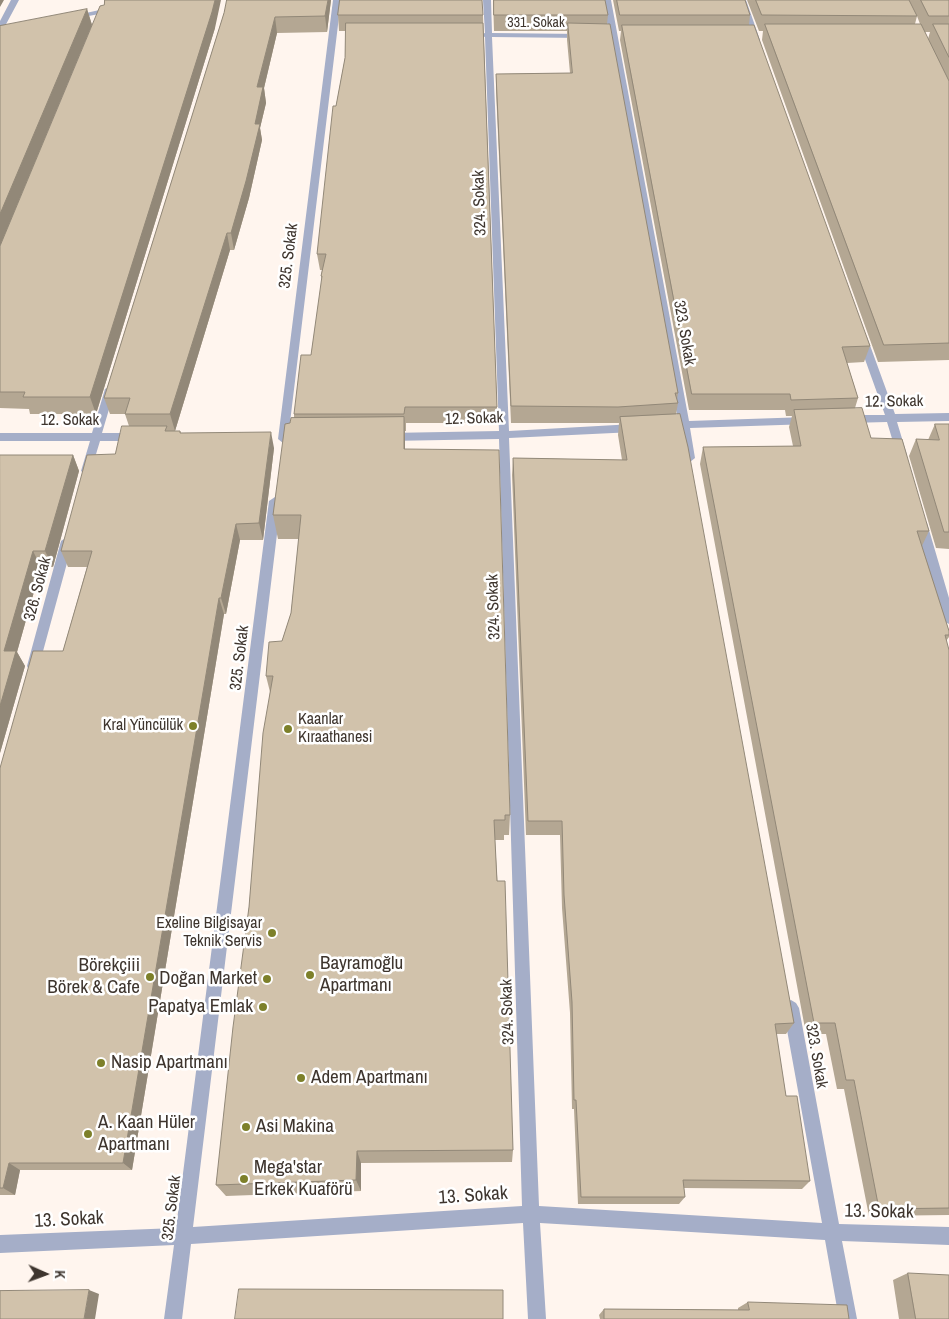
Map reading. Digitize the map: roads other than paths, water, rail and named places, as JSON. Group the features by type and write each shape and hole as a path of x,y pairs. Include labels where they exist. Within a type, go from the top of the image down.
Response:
{"street":[{"path":"0,28 15,0"},
{"name":"325. Sokak","path":"283,440 338,35 337,0"},
{"name":"324. Sokak","path":"487,0 490,35 530,1214 537,1319"},
{"name":"323. Sokak","path":"607,0 615,36 692,474"},
{"path":"742,0 756,38"},
{"path":"65,18 122,7"},
{"path":"0,8 11,8"},
{"path":"100,20 103,11"},
{"path":"0,28 10,27"},
{"name":"331. Sokak","path":"470,35 596,36"},
{"path":"858,325 891,418 904,466"},
{"path":"82,486 113,380"},
{"name":"12. Sokak","path":"841,419 949,417"},
{"path":"664,426 822,420"},
{"name":"12. Sokak","path":"382,437 547,434 644,428"},
{"name":"12. Sokak","path":"0,438 145,437"},
{"name":"325. Sokak","path":"173,1319 185,1236 277,487"},
{"path":"918,514 949,619"},
{"name":"326. Sokak","path":"29,678 69,534"},
{"name":"323. Sokak","path":"789,999 848,1319"},
{"name":"13. Sokak","path":"0,1244 185,1236 530,1214 832,1232 949,1236"}],"place":[{"name":"Kral Yüncülük","path":"193,726"},
{"name":"Kaanlar Kıraathanesi","path":"288,729"},
{"name":"Exeline Bilgisayar Teknik Servis","path":"272,933"},
{"name":"Bayramoğlu Apartmanı","path":"310,975"},
{"name":"Börekçiii Börek & Cafe","path":"150,977"},
{"name":"Doğan Market","path":"267,979"},
{"name":"Papatya Emlak","path":"263,1007"},
{"name":"Nasip Apartmanı","path":"101,1063"},
{"name":"Adem Apartmanı","path":"301,1078"},
{"name":"Asi Makina","path":"246,1127"},
{"name":"A. Kaan Hüler Apartmanı","path":"88,1134"},
{"name":"Mega'star Erkek Kuaförü","path":"244,1179"}]}
